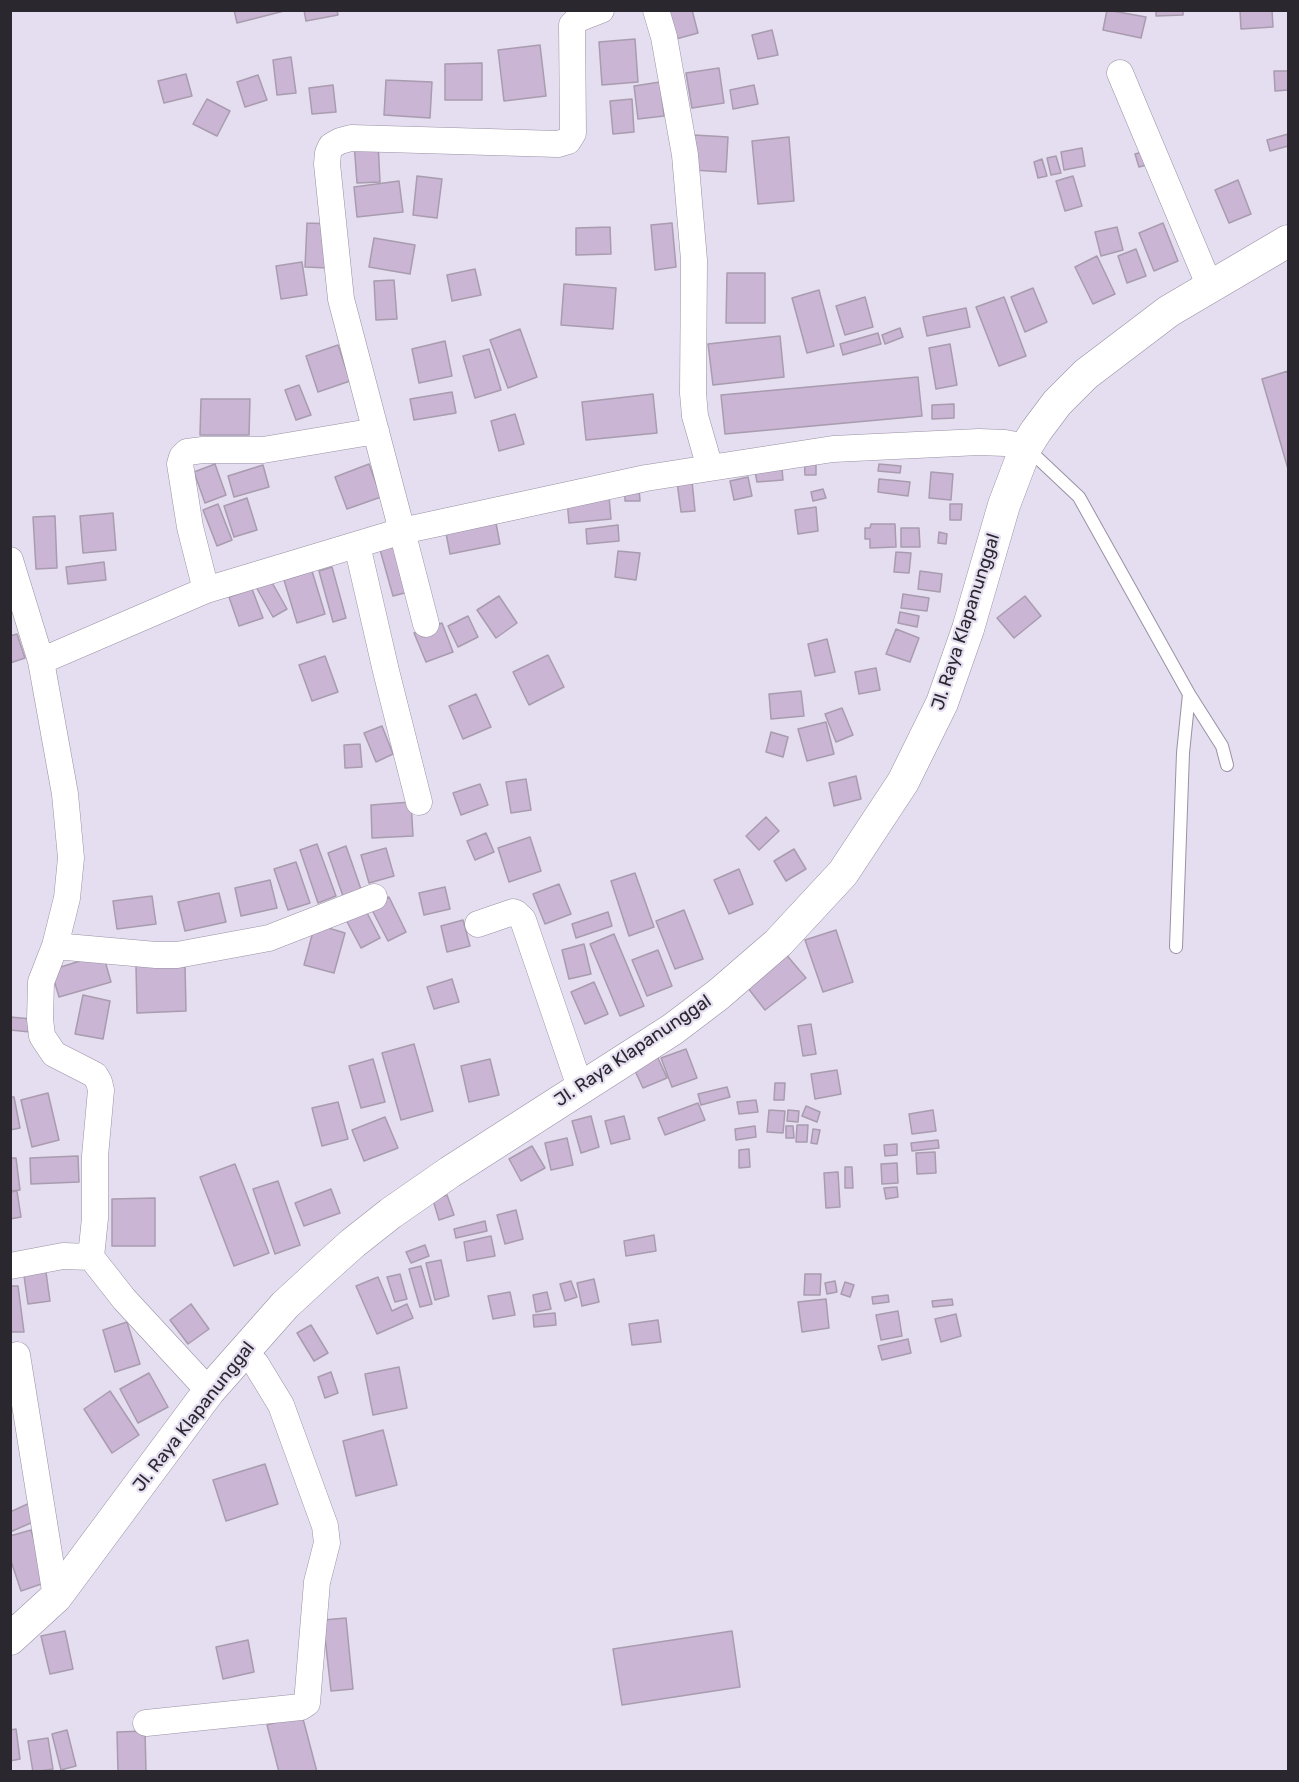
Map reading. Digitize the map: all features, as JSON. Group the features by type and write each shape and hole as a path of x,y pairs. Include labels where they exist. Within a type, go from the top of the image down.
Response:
{"street":[{"path":"426,624 341,299 327,153 331,146 351,138 558,144 567,141 573,132 572,25 578,19 601,10"},
{"path":"656,10 664,38 685,155 694,260 693,393 698,427 710,468"},
{"path":"1120,74 1210,287"},
{"name":"Jl. Raya Klapanunggal","path":"10,1639 56,1597 209,1391 285,1305 353,1243 450,1172 673,1029 719,994 778,943 843,873 903,782 942,704 968,629 1004,505 1026,447 1057,403 1086,374 1169,311 1288,241"},
{"path":"206,590 190,527 180,464 187,452 263,450 376,431"},
{"path":"41,661 206,590 402,531 646,478 834,449 979,442 1026,447"},
{"path":"357,545 419,802"},
{"path":"10,560 41,661 65,794 71,858 67,898 55,946 41,982 42,1036 54,1054 95,1075 101,1090 95,1156 91,1257 124,1299 209,1391"},
{"path":"55,946 156,956 177,955 269,938 374,897"},
{"path":"478,924 513,912 516,912 523,920 580,1087"},
{"path":"10,1266 63,1256 91,1257"},
{"path":"146,1723 301,1707 307,1703 317,1582 327,1543 325,1526 281,1405 256,1364 243,1352"},
{"path":"17,1355 56,1597"}],"lane":[{"path":"1026,447 1079,497 1189,694 1222,746 1227,765"},
{"path":"1176,947 1183,753 1189,694"}],"building":[{"path":"234,10 288,10 237,23"},
{"path":"304,10 337,10 338,15 306,21"},
{"path":"661,10 692,10 698,33 669,41"},
{"path":"1107,10 1146,17 1141,38 1103,30"},
{"path":"1156,10 1183,10 1183,15 1156,16"},
{"path":"1240,10 1272,10 1273,27 1241,29"},
{"path":"772,30 778,55 758,59 752,35"},
{"path":"635,39 638,82 602,85 599,42"},
{"path":"540,45 546,96 504,101 498,50"},
{"path":"291,57 296,93 277,95 273,60"},
{"path":"482,63 482,100 445,100 445,64"},
{"path":"719,68 724,103 692,108 686,73"},
{"path":"1274,71 1288,71 1288,90 1275,91"},
{"path":"186,74 192,96 164,103 158,81"},
{"path":"258,75 267,100 245,107 237,82"},
{"path":"386,80 432,82 430,118 384,115"},
{"path":"660,82 664,116 638,119 634,86"},
{"path":"333,85 336,112 312,114 309,88"},
{"path":"754,85 758,104 733,109 730,90"},
{"path":"207,99 230,111 217,136 193,124"},
{"path":"632,99 634,132 613,134 610,101"},
{"path":"1288,134 1288,146 1270,151 1267,140"},
{"path":"694,135 728,137 726,172 692,170"},
{"path":"789,137 794,201 758,204 752,141"},
{"path":"378,141 380,182 357,183 354,143"},
{"path":"1082,148 1085,166 1064,170 1061,152"},
{"path":"1146,151 1150,164 1139,167 1135,154"},
{"path":"1056,156 1061,173 1051,175 1047,158"},
{"path":"1042,159 1047,176 1038,178 1034,162"},
{"path":"417,176 442,179 437,218 413,215"},
{"path":"1073,176 1082,206 1065,211 1056,181"},
{"path":"1238,180 1251,214 1229,223 1215,190"},
{"path":"399,181 403,212 357,217 354,187"},
{"path":"307,223 332,224 329,268 305,267"},
{"path":"672,223 676,267 655,270 651,225"},
{"path":"1163,223 1178,261 1154,271 1139,233"},
{"path":"610,227 611,254 576,255 576,228"},
{"path":"1117,227 1123,250 1101,256 1095,232"},
{"path":"374,238 415,245 410,274 369,267"},
{"path":"1136,249 1146,276 1127,283 1118,256"},
{"path":"1097,256 1115,294 1093,304 1075,267"},
{"path":"302,262 307,295 281,299 276,266"},
{"path":"475,269 481,295 452,301 447,275"},
{"path":"727,273 765,273 765,323 726,323"},
{"path":"394,280 397,319 376,320 374,281"},
{"path":"564,284 616,288 613,329 561,325"},
{"path":"1033,288 1047,322 1025,332 1011,297"},
{"path":"819,290 834,346 807,353 792,298"},
{"path":"865,297 873,327 845,335 836,306"},
{"path":"1004,297 1026,356 999,366 976,307"},
{"path":"966,308 970,327 927,336 923,317"},
{"path":"900,328 903,337 885,344 882,335"},
{"path":"520,329 537,377 508,388 490,340"},
{"path":"878,333 881,344 843,355 840,344"},
{"path":"780,336 784,377 713,385 708,344"},
{"path":"445,341 452,376 419,383 412,349"},
{"path":"950,344 957,385 936,389 929,348"},
{"path":"338,345 350,381 318,392 306,356"},
{"path":"489,349 501,390 475,398 463,356"},
{"path":"1288,371 1288,469 1262,379"},
{"path":"918,377 922,416 725,434 721,395"},
{"path":"299,385 311,415 296,420 285,390"},
{"path":"452,392 456,413 414,420 410,399"},
{"path":"653,394 657,433 586,440 582,402"},
{"path":"201,399 250,399 249,435 200,435"},
{"path":"954,404 954,418 932,419 932,405"},
{"path":"515,414 524,444 499,451 491,421"},
{"path":"804,455 816,455 816,475 805,475"},
{"path":"215,464 226,495 205,503 194,472"},
{"path":"369,464 381,497 347,509 335,477"},
{"path":"879,464 901,466 900,473 878,471"},
{"path":"263,465 269,487 234,497 228,476"},
{"path":"782,469 783,480 757,482 755,471"},
{"path":"931,472 953,474 951,500 929,498"},
{"path":"748,477 752,496 734,500 730,481"},
{"path":"879,479 910,482 908,496 878,492"},
{"path":"692,481 695,511 681,512 677,482"},
{"path":"625,487 639,487 640,501 625,501"},
{"path":"823,489 826,498 813,501 811,492"},
{"path":"609,496 611,519 569,523 567,500"},
{"path":"247,498 257,530 234,537 224,506"},
{"path":"218,504 232,540 217,546 203,510"},
{"path":"950,504 962,504 961,520 950,520"},
{"path":"816,507 818,531 798,534 795,510"},
{"path":"113,513 116,550 83,553 80,516"},
{"path":"55,516 57,568 36,569 33,517"},
{"path":"495,518 500,544 450,554 445,528"},
{"path":"871,524 895,524 896,547 870,548 870,539 865,539 865,528 870,528"},
{"path":"618,525 619,541 587,544 586,529"},
{"path":"901,528 919,528 920,547 901,547"},
{"path":"939,532 947,534 946,544 938,543"},
{"path":"401,540 416,590 393,596 379,546"},
{"path":"618,551 640,553 636,580 615,577"},
{"path":"896,552 911,553 909,573 894,572"},
{"path":"104,562 106,580 68,584 66,567"},
{"path":"332,567 346,618 333,622 319,571"},
{"path":"312,571 325,614 297,623 284,580"},
{"path":"920,571 942,574 940,592 918,589"},
{"path":"270,579 287,609 273,617 256,587"},
{"path":"252,589 263,618 239,626 229,597"},
{"path":"903,594 929,598 927,611 901,608"},
{"path":"499,596 517,623 496,638 477,610"},
{"path":"1025,596 1041,616 1014,638 997,618"},
{"path":"900,612 919,616 917,627 898,623"},
{"path":"468,616 478,637 458,647 448,626"},
{"path":"442,623 453,652 426,662 414,633"},
{"path":"896,629 919,638 910,662 886,654"},
{"path":"17,634 25,658 10,663 10,636"},
{"path":"827,639 835,672 815,676 808,644"},
{"path":"548,655 564,687 529,705 513,672"},
{"path":"325,656 338,692 312,701 299,665"},
{"path":"876,668 880,690 859,694 855,672"},
{"path":"801,691 804,716 771,719 769,694"},
{"path":"476,694 491,727 463,739 449,706"},
{"path":"842,708 853,735 836,742 825,714"},
{"path":"826,722 834,754 807,761 798,729"},
{"path":"382,726 393,754 376,762 364,733"},
{"path":"771,732 788,737 783,757 766,752"},
{"path":"360,744 362,767 345,768 344,745"},
{"path":"856,776 861,799 834,806 829,783"},
{"path":"526,779 531,810 511,813 506,782"},
{"path":"480,784 488,805 461,815 453,793"},
{"path":"411,802 413,836 372,838 371,805"},
{"path":"766,817 779,831 759,850 746,836"},
{"path":"486,833 494,852 475,860 467,841"},
{"path":"530,837 541,871 509,882 498,848"},
{"path":"317,844 336,896 318,903 300,850"},
{"path":"346,846 363,895 345,902 328,853"},
{"path":"386,848 394,876 369,883 361,855"},
{"path":"794,849 806,869 786,881 774,861"},
{"path":"296,862 310,903 288,910 274,869"},
{"path":"739,869 753,904 729,914 714,880"},
{"path":"635,873 654,927 629,936 611,881"},
{"path":"270,880 277,908 241,916 235,888"},
{"path":"559,884 571,914 545,924 533,894"},
{"path":"445,887 450,909 424,915 419,893"},
{"path":"219,893 226,922 185,931 178,902"},
{"path":"152,896 156,924 117,929 113,901"},
{"path":"389,897 406,932 388,941 370,906"},
{"path":"364,907 380,938 361,948 345,918"},
{"path":"684,910 703,959 675,969 656,921"},
{"path":"608,912 612,926 576,938 572,924"},
{"path":"463,920 470,946 447,952 441,926"},
{"path":"315,924 345,933 334,973 304,965"},
{"path":"836,930 853,982 823,992 805,940"},
{"path":"614,934 644,1006 620,1016 590,944"},
{"path":"584,944 591,974 569,979 562,950"},
{"path":"658,950 672,986 647,996 632,960"},
{"path":"784,952 806,978 765,1010 744,983"},
{"path":"103,954 111,982 59,997 51,970"},
{"path":"185,964 186,1011 137,1013 136,966"},
{"path":"452,979 459,1002 434,1009 427,987"},
{"path":"594,982 608,1014 585,1024 571,992"},
{"path":"83,995 110,1001 103,1039 75,1034"},
{"path":"10,1017 32,1019 30,1032 10,1030"},
{"path":"811,1024 816,1054 803,1056 798,1026"},
{"path":"414,1044 433,1111 401,1120 382,1053"},
{"path":"654,1049 667,1078 643,1088 630,1060"},
{"path":"686,1049 697,1078 672,1087 661,1058"},
{"path":"373,1059 385,1102 361,1108 349,1066"},
{"path":"490,1059 499,1095 469,1102 461,1066"},
{"path":"837,1070 841,1094 815,1099 811,1074"},
{"path":"775,1083 785,1083 784,1100 774,1100"},
{"path":"727,1087 730,1097 701,1105 698,1094"},
{"path":"48,1093 59,1140 32,1147 21,1100"},
{"path":"10,1097 14,1097 20,1128 10,1130"},
{"path":"756,1100 758,1112 739,1114 737,1102"},
{"path":"338,1102 348,1139 322,1146 312,1108"},
{"path":"698,1103 705,1120 665,1135 658,1118"},
{"path":"806,1106 820,1112 817,1122 802,1116"},
{"path":"769,1110 785,1111 783,1133 767,1132"},
{"path":"788,1110 799,1111 798,1122 787,1121"},
{"path":"933,1110 936,1131 912,1134 909,1114"},
{"path":"591,1116 599,1147 581,1153 572,1121"},
{"path":"624,1116 630,1139 611,1144 605,1121"},
{"path":"385,1117 398,1148 364,1161 352,1130"},
{"path":"797,1125 808,1125 807,1142 796,1142"},
{"path":"755,1126 756,1137 736,1140 735,1129"},
{"path":"786,1126 793,1126 794,1138 786,1138"},
{"path":"813,1129 820,1130 817,1144 811,1143"},
{"path":"567,1138 573,1165 551,1170 545,1143"},
{"path":"938,1140 939,1148 912,1151 911,1143"},
{"path":"897,1144 897,1155 885,1156 884,1145"},
{"path":"532,1146 545,1168 521,1181 509,1159"},
{"path":"749,1149 750,1167 739,1168 739,1150"},
{"path":"935,1152 936,1173 917,1174 916,1153"},
{"path":"78,1156 79,1182 31,1184 30,1158"},
{"path":"10,1158 16,1158 20,1190 10,1191"},
{"path":"897,1163 898,1183 882,1184 881,1164"},
{"path":"235,1164 269,1253 234,1266 200,1177"},
{"path":"845,1167 852,1167 853,1188 845,1188"},
{"path":"838,1172 840,1207 826,1208 824,1173"},
{"path":"278,1181 300,1245 275,1254 253,1189"},
{"path":"897,1187 898,1197 886,1199 884,1188"},
{"path":"331,1189 340,1213 304,1226 295,1203"},
{"path":"17,1191 21,1217 10,1219 10,1192"},
{"path":"447,1195 454,1215 439,1220 433,1200"},
{"path":"155,1198 155,1246 112,1246 112,1199"},
{"path":"516,1210 523,1239 505,1244 497,1215"},
{"path":"485,1221 487,1231 456,1238 454,1229"},
{"path":"654,1235 656,1251 626,1256 624,1241"},
{"path":"491,1236 495,1256 467,1261 464,1242"},
{"path":"425,1245 429,1256 411,1263 406,1252"},
{"path":"441,1260 449,1296 435,1300 426,1263"},
{"path":"45,1265 50,1301 28,1304 23,1269"},
{"path":"421,1266 432,1304 420,1307 409,1269"},
{"path":"400,1274 407,1299 395,1302 387,1277"},
{"path":"805,1274 821,1274 820,1295 804,1295"},
{"path":"378,1277 392,1311 407,1304 413,1318 377,1334 356,1286"},
{"path":"594,1279 599,1302 582,1306 577,1283"},
{"path":"571,1281 577,1297 565,1301 560,1284"},
{"path":"835,1281 837,1292 827,1294 825,1283"},
{"path":"845,1282 854,1285 850,1297 841,1294"},
{"path":"10,1286 18,1286 24,1332 10,1332"},
{"path":"510,1292 515,1315 493,1319 488,1296"},
{"path":"547,1292 551,1309 536,1312 533,1295"},
{"path":"888,1295 889,1302 873,1304 872,1297"},
{"path":"826,1299 829,1328 802,1332 798,1302"},
{"path":"952,1299 953,1305 933,1307 932,1301"},
{"path":"191,1304 209,1329 188,1344 170,1320"},
{"path":"898,1311 902,1336 881,1340 876,1315"},
{"path":"555,1313 556,1325 534,1327 533,1315"},
{"path":"956,1314 961,1336 941,1342 935,1319"},
{"path":"658,1320 661,1342 632,1345 629,1324"},
{"path":"127,1322 140,1364 115,1372 103,1330"},
{"path":"311,1325 328,1353 314,1361 297,1333"},
{"path":"908,1339 911,1353 882,1360 878,1346"},
{"path":"399,1367 407,1408 373,1415 365,1374"},
{"path":"331,1372 338,1393 325,1398 318,1377"},
{"path":"149,1373 168,1407 138,1423 120,1389"},
{"path":"110,1391 139,1435 112,1453 84,1409"},
{"path":"383,1430 397,1485 356,1496 343,1441"},
{"path":"265,1464 278,1504 226,1521 213,1480"},
{"path":"32,1502 40,1519 10,1532 10,1512"},
{"path":"31,1530 47,1582 21,1591 10,1558 10,1536"},
{"path":"346,1618 353,1689 331,1691 323,1620"},
{"path":"65,1631 73,1669 50,1674 41,1636"},
{"path":"732,1631 740,1687 622,1705 613,1649"},
{"path":"248,1640 254,1672 223,1679 216,1647"},
{"path":"302,1715 317,1772 279,1772 267,1725"},
{"path":"16,1729 20,1759 10,1761 10,1730"},
{"path":"67,1730 76,1766 61,1770 52,1734"},
{"path":"145,1731 146,1772 118,1772 117,1732"},
{"path":"48,1738 53,1769 33,1772 28,1741"}]}
